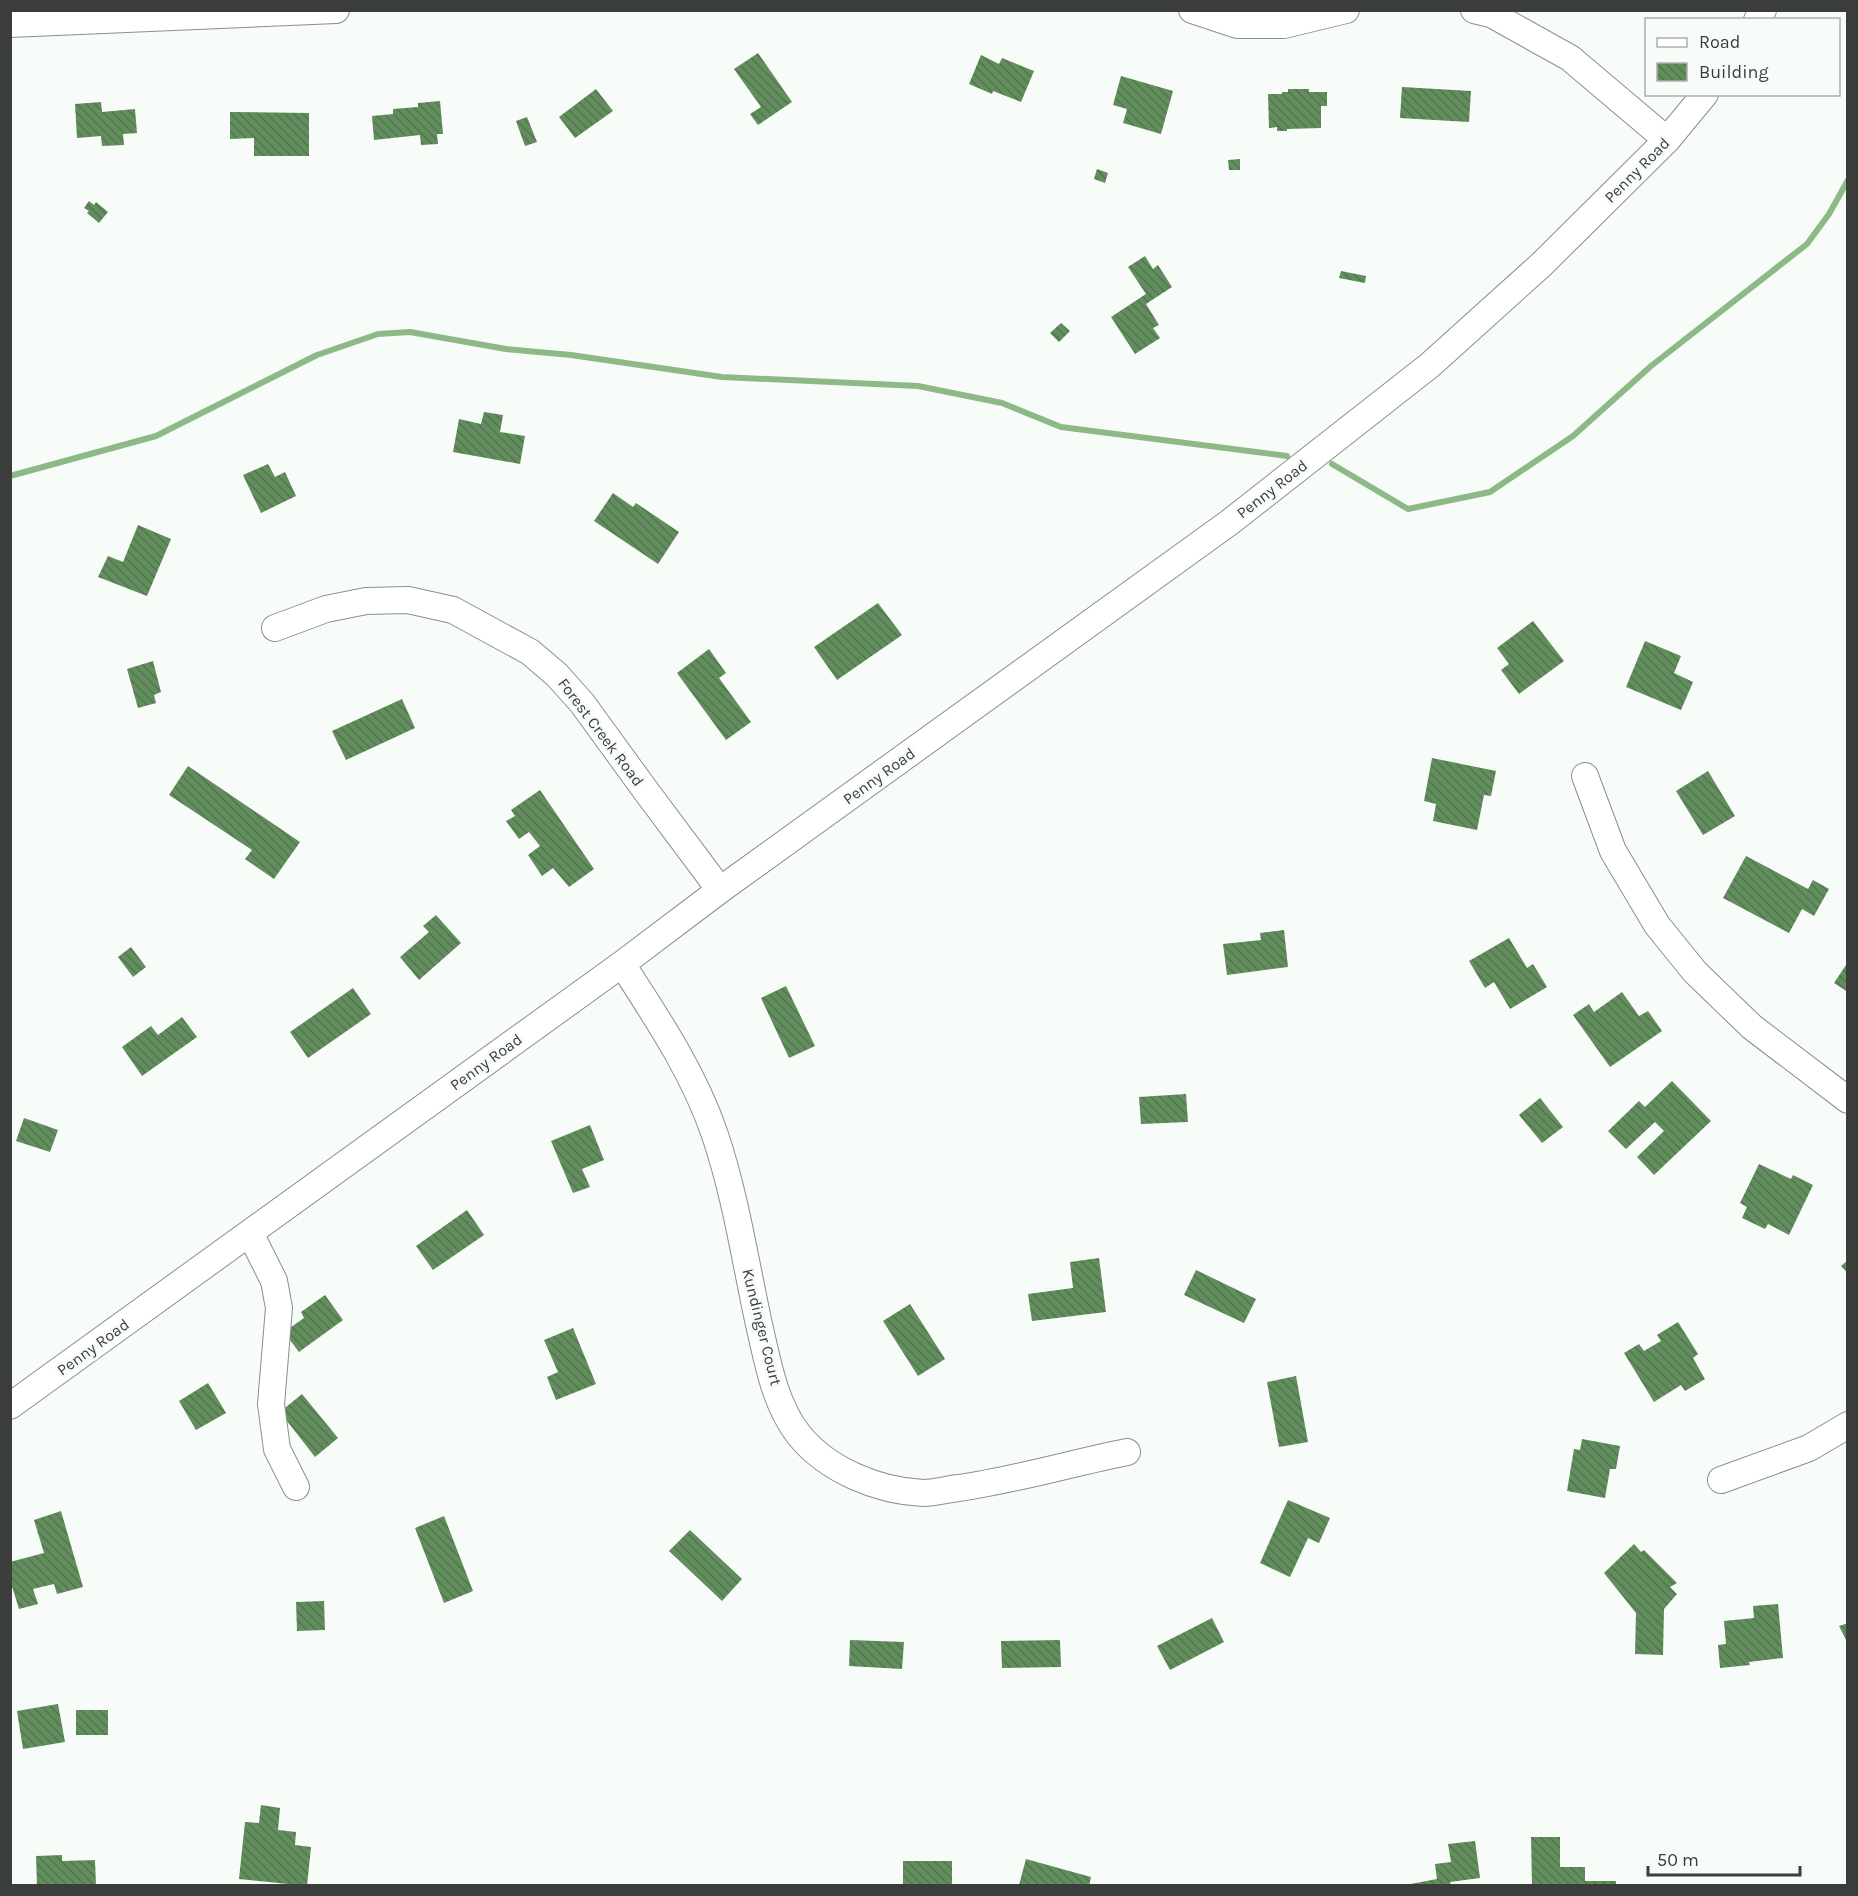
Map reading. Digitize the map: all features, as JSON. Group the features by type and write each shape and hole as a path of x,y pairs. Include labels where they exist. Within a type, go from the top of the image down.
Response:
{"street":[{"path":"10,24 336,10"},
{"path":"1192,10 1237,25 1284,25 1347,10"},
{"path":"1474,10 1491,14 1570,57 1667,140"},
{"name":"Penny Road","path":"10,1406 1148,582 1310,460 1430,365 1542,264 1667,140 1703,96"},
{"name":"Forest Creek Road","path":"275,628 326,609 366,601 408,600 453,610 530,652 557,675 582,703 720,890"},
{"path":"1585,776 1613,851 1657,925 1695,972 1752,1027 1848,1100"},
{"name":"Kundinger Court","path":"622,964 661,1024 689,1075 715,1134 729,1184 769,1367 785,1412 798,1434 814,1450 831,1464 876,1485 924,1493 991,1484 1127,1452"},
{"path":"250,1233 274,1281 279,1308 271,1404 277,1449 296,1487"},
{"path":"1721,1480 1809,1448 1848,1425"}],"building":[{"path":"758,53 792,102 758,125 750,114 761,107 734,69"},
{"path":"981,55 999,64 1002,58 1034,71 1021,102 993,91 992,94 969,84"},
{"path":"1121,76 1173,91 1161,134 1123,123 1127,109 1113,105"},
{"path":"1402,87 1471,91 1469,122 1400,118"},
{"path":"596,89 613,111 575,138 559,117"},
{"path":"1288,89 1327,92 1327,106 1321,106 1321,128 1277,131 1277,127 1269,128 1268,94 1282,94 1282,92 1288,92"},
{"path":"440,101 443,134 437,134 438,144 421,145 420,135 374,140 372,116 393,114 393,109 418,107 418,103"},
{"path":"101,102 102,112 135,109 137,133 123,134 124,145 102,146 101,136 77,138 75,104"},
{"path":"230,112 309,113 309,156 254,156 254,138 230,139"},
{"path":"527,117 537,142 525,146 516,121"},
{"path":"1240,159 1240,170 1229,170 1228,160"},
{"path":"1097,169 1108,173 1105,183 1094,179"},
{"path":"89,201 94,205 96,202 108,212 99,223 84,208"},
{"path":"1145,256 1153,269 1158,265 1172,287 1146,304 1159,325 1153,328 1160,338 1135,354 1111,317 1146,294 1128,267"},
{"path":"1341,271 1366,276 1365,283 1339,278"},
{"path":"1061,323 1070,331 1059,342 1050,333"},
{"path":"484,412 503,415 500,432 525,436 520,464 453,452 459,419 481,424"},
{"path":"268,464 275,477 285,472 296,496 261,513 243,475"},
{"path":"613,493 633,507 636,503 679,532 658,564 594,521"},
{"path":"138,525 171,539 147,596 98,577 108,556 123,562"},
{"path":"878,603 902,635 837,680 814,647"},
{"path":"1533,621 1564,661 1519,694 1501,670 1509,664 1497,648"},
{"path":"1645,641 1681,656 1674,673 1693,682 1681,710 1626,687"},
{"path":"709,649 726,673 719,678 751,722 726,740 677,673"},
{"path":"153,661 161,692 154,695 156,703 138,708 127,669"},
{"path":"402,699 415,728 346,760 332,731"},
{"path":"1432,758 1496,771 1491,796 1484,795 1477,830 1433,821 1436,804 1424,801"},
{"path":"188,766 300,842 274,879 245,859 252,850 169,795"},
{"path":"1708,771 1735,816 1703,835 1676,791"},
{"path":"540,790 594,869 569,887 553,868 542,876 528,855 540,846 529,832 519,839 506,821 515,816 511,810"},
{"path":"1746,856 1808,889 1813,880 1829,889 1814,916 1802,909 1789,933 1723,898"},
{"path":"436,915 461,943 419,980 400,957 429,932 423,926"},
{"path":"1284,930 1288,967 1227,975 1223,944 1261,940 1260,933"},
{"path":"1509,938 1527,968 1533,964 1547,987 1510,1009 1494,982 1485,988 1469,961"},
{"path":"131,947 146,967 133,977 118,957"},
{"path":"1848,962 1848,992 1834,983"},
{"path":"786,986 815,1046 789,1058 761,998"},
{"path":"353,988 371,1014 308,1058 290,1032"},
{"path":"1622,992 1639,1016 1648,1011 1662,1031 1610,1067 1573,1015 1589,1004 1594,1012"},
{"path":"182,1017 197,1037 142,1076 122,1047 151,1026 158,1035"},
{"path":"1672,1081 1711,1121 1654,1175 1637,1157 1664,1131 1655,1122 1626,1149 1608,1131 1639,1101 1645,1107"},
{"path":"1186,1094 1188,1122 1141,1124 1139,1097"},
{"path":"1540,1098 1563,1127 1542,1143 1519,1115"},
{"path":"24,1118 58,1130 50,1152 16,1141"},
{"path":"590,1125 604,1160 582,1169 590,1187 573,1193 551,1141"},
{"path":"1759,1164 1791,1179 1793,1175 1813,1185 1789,1235 1768,1224 1765,1229 1742,1218 1747,1207 1740,1203"},
{"path":"467,1210 484,1235 433,1270 416,1246"},
{"path":"1099,1258 1106,1312 1032,1321 1028,1294 1073,1288 1070,1262"},
{"path":"1848,1260 1848,1273 1841,1266"},
{"path":"1196,1270 1256,1299 1244,1323 1184,1295"},
{"path":"325,1295 343,1320 299,1352 284,1332 304,1318 301,1312"},
{"path":"910,1304 945,1359 918,1376 883,1321"},
{"path":"1678,1322 1698,1354 1693,1358 1705,1379 1685,1391 1681,1385 1654,1402 1624,1353 1639,1344 1644,1351 1661,1341 1657,1335"},
{"path":"573,1328 596,1384 556,1400 547,1377 558,1372 544,1340"},
{"path":"1296,1376 1308,1442 1279,1447 1267,1382"},
{"path":"208,1383 226,1413 196,1430 179,1401"},
{"path":"302,1394 338,1438 315,1457 280,1412"},
{"path":"1582,1439 1620,1446 1616,1469 1610,1469 1605,1498 1567,1491 1574,1449 1580,1450"},
{"path":"1288,1500 1330,1518 1319,1543 1308,1538 1290,1577 1260,1563"},
{"path":"61,1511 83,1587 57,1594 54,1584 33,1589 38,1604 19,1609 10,1580 10,1562 44,1553 34,1520"},
{"path":"444,1516 473,1591 444,1603 415,1528"},
{"path":"690,1530 742,1579 722,1601 669,1551"},
{"path":"1634,1544 1641,1552 1644,1550 1677,1583 1670,1587 1677,1594 1664,1609 1663,1655 1635,1654 1636,1613 1604,1573"},
{"path":"324,1601 325,1630 297,1631 296,1602"},
{"path":"1778,1604 1783,1658 1720,1668 1718,1645 1726,1644 1724,1621 1754,1618 1753,1606"},
{"path":"1212,1618 1224,1642 1170,1670 1157,1646"},
{"path":"1848,1623 1848,1644 1839,1626"},
{"path":"850,1640 904,1642 902,1669 849,1666"},
{"path":"1060,1640 1061,1667 1002,1668 1001,1641"},
{"path":"58,1704 65,1742 23,1749 17,1711"},
{"path":"76,1710 108,1710 108,1735 76,1735"},
{"path":"261,1805 280,1808 278,1830 296,1832 295,1845 311,1847 307,1886 239,1879 245,1822 259,1823"},
{"path":"1531,1837 1560,1837 1560,1867 1585,1867 1585,1881 1616,1881 1616,1886 1532,1885"},
{"path":"1475,1841 1480,1878 1450,1882 1451,1886 1400,1886 1437,1879 1435,1864 1451,1862 1448,1844"},
{"path":"62,1855 62,1861 95,1860 96,1886 37,1886 36,1856"},
{"path":"1026,1859 1091,1877 1089,1886 1019,1885"},
{"path":"903,1861 952,1861 952,1886 903,1886"}],"waterway":[{"path":"1332,464 1408,509 1490,492 1573,436 1651,366 1807,244 1829,214 1848,180"},
{"path":"10,476 156,436 317,355 378,334 410,332 506,349 571,355 722,377 918,386 1002,403 1061,427 1287,456"}]}
